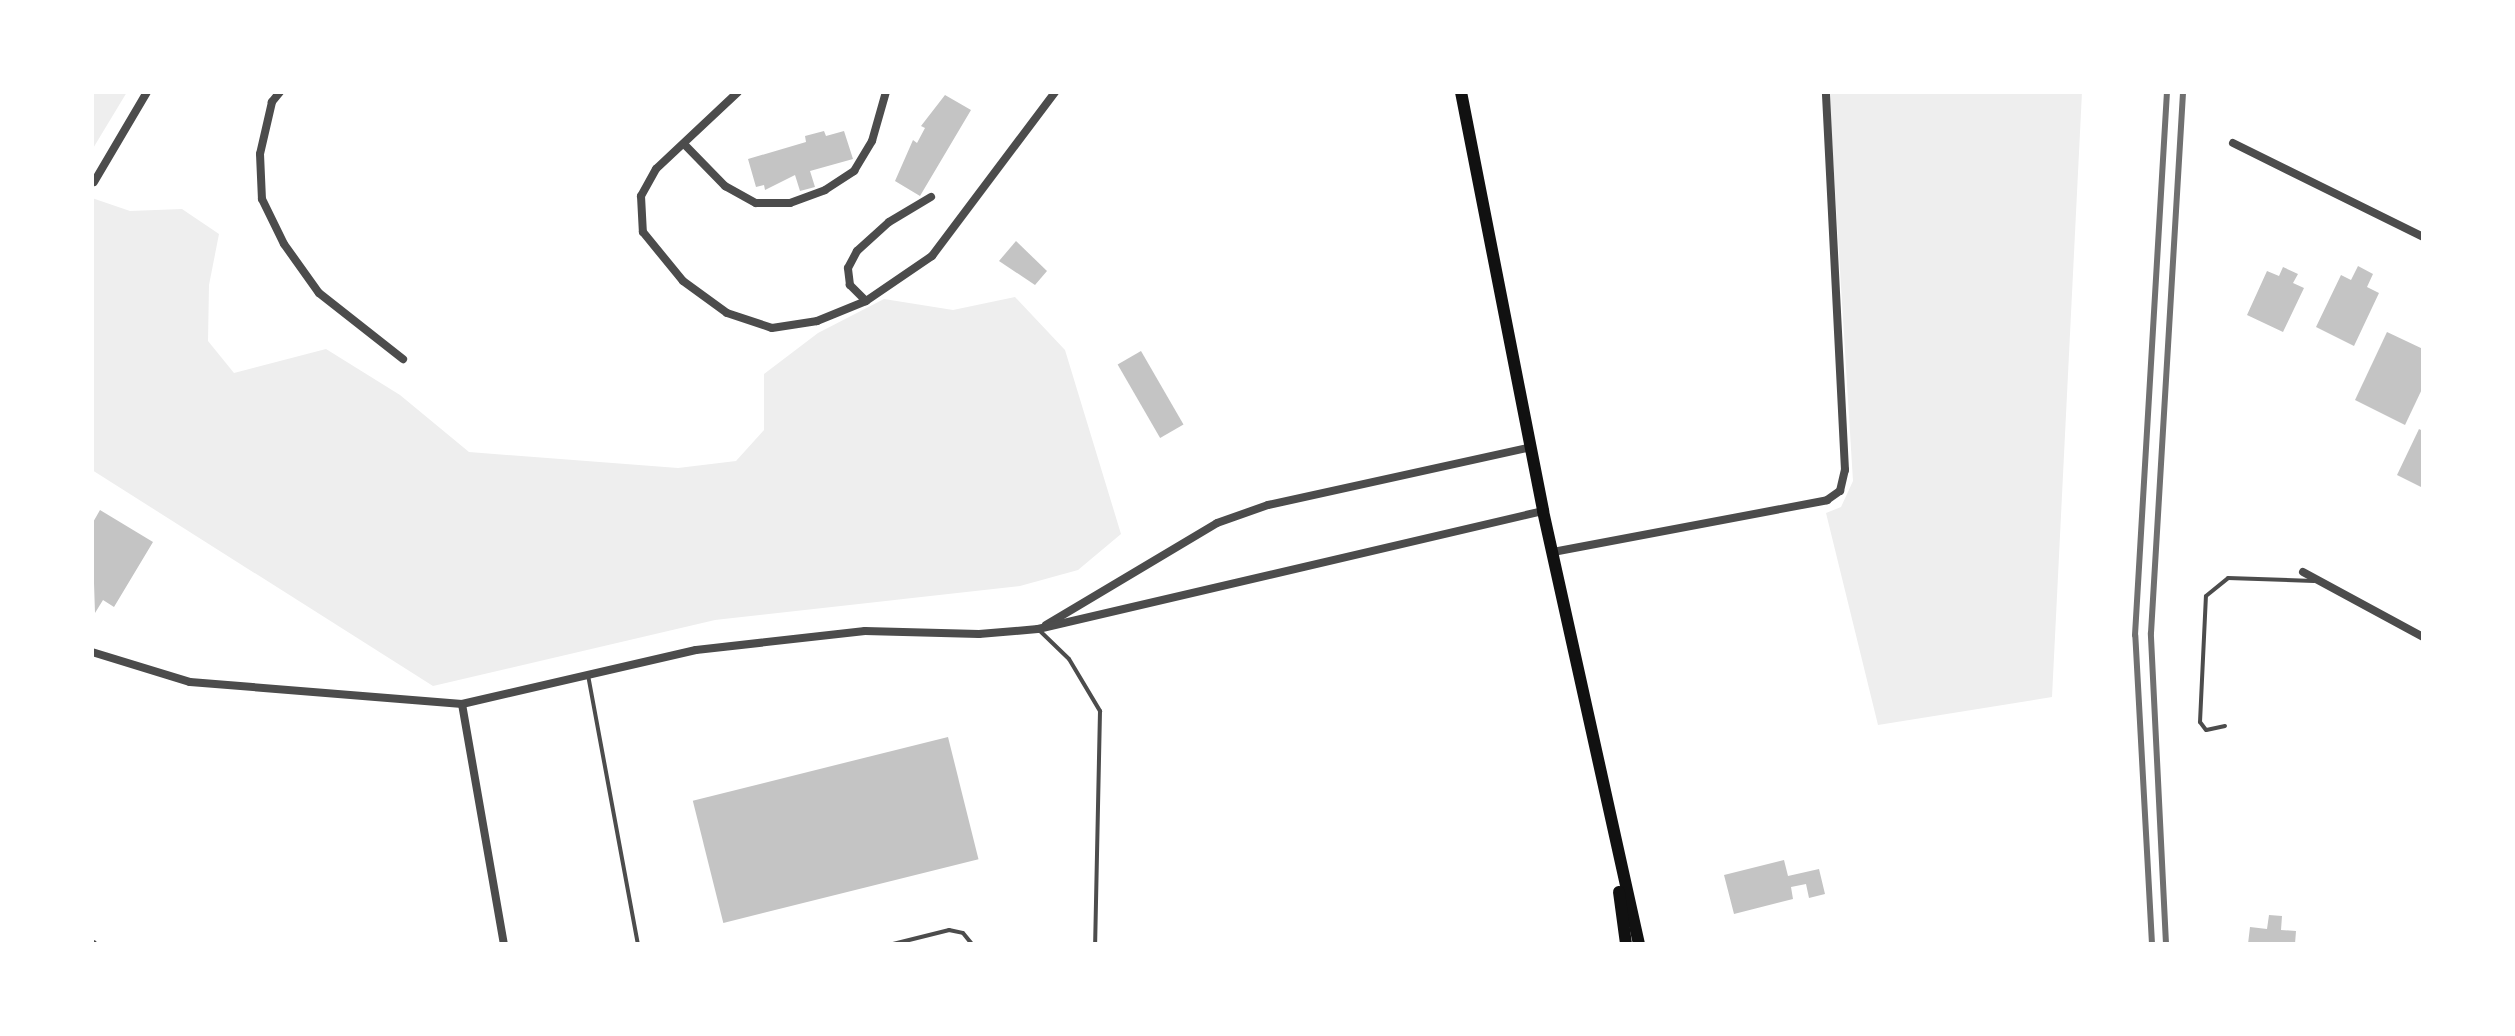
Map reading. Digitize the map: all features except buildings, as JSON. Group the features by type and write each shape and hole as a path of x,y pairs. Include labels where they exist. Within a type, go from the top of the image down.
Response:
{"main road":[{"path":"1461,92 1543,511 1608,817 1639,944"},
{"path":"1608,817 1626,944"}],"street":[{"path":"94,182 147,92"},
{"path":"280,92 272,102 260,154 262,199 284,244 319,293 403,359"},
{"path":"738,92 656,169 641,196 643,232 683,281 727,313 772,328 817,321 866,301 932,256 1055,92"},
{"path":"684,144 699,164 756,203 790,203 825,190 854,171 872,141 886,92"},
{"path":"1553,552 1827,500 1840,491 1845,470 1826,92"},
{"path":"2233,143 2423,237"},
{"path":"866,301 850,285 848,268 857,251 889,222 931,197"},
{"path":"1038,629 1217,523 1268,505 1532,447"},
{"path":"92,652 190,682 462,704 696,650 865,631 979,634 1038,629 1543,511"},
{"path":"2303,572 2423,637"},
{"path":"462,704 504,944"}],"lane":[{"path":"2225,726 2206,730 2200,722 2206,596 2228,578 2321,581"},
{"path":"1038,629 1069,659 1100,711 1095,944"},
{"path":"588,675 638,944"},
{"path":"893,944 949,930 963,933 972,944"}],"shaded area":[{"path":"92,92 127,92 92,150"},
{"path":"1829,92 2082,92 2052,697 1878,725 1826,513 1841,507 1853,481"},
{"path":"92,198 130,211 182,209 219,234 209,285 208,341 234,373 326,349 400,395 469,452 678,468 736,461 764,430 764,374 818,333 884,299 953,310 1015,297 1065,350 1121,534 1078,570 1020,586 715,620 433,686 92,470"}],"railway":[{"path":"2152,944 2135,635 2167,92"},
{"path":"2166,944 2151,633 2183,92"}]}
